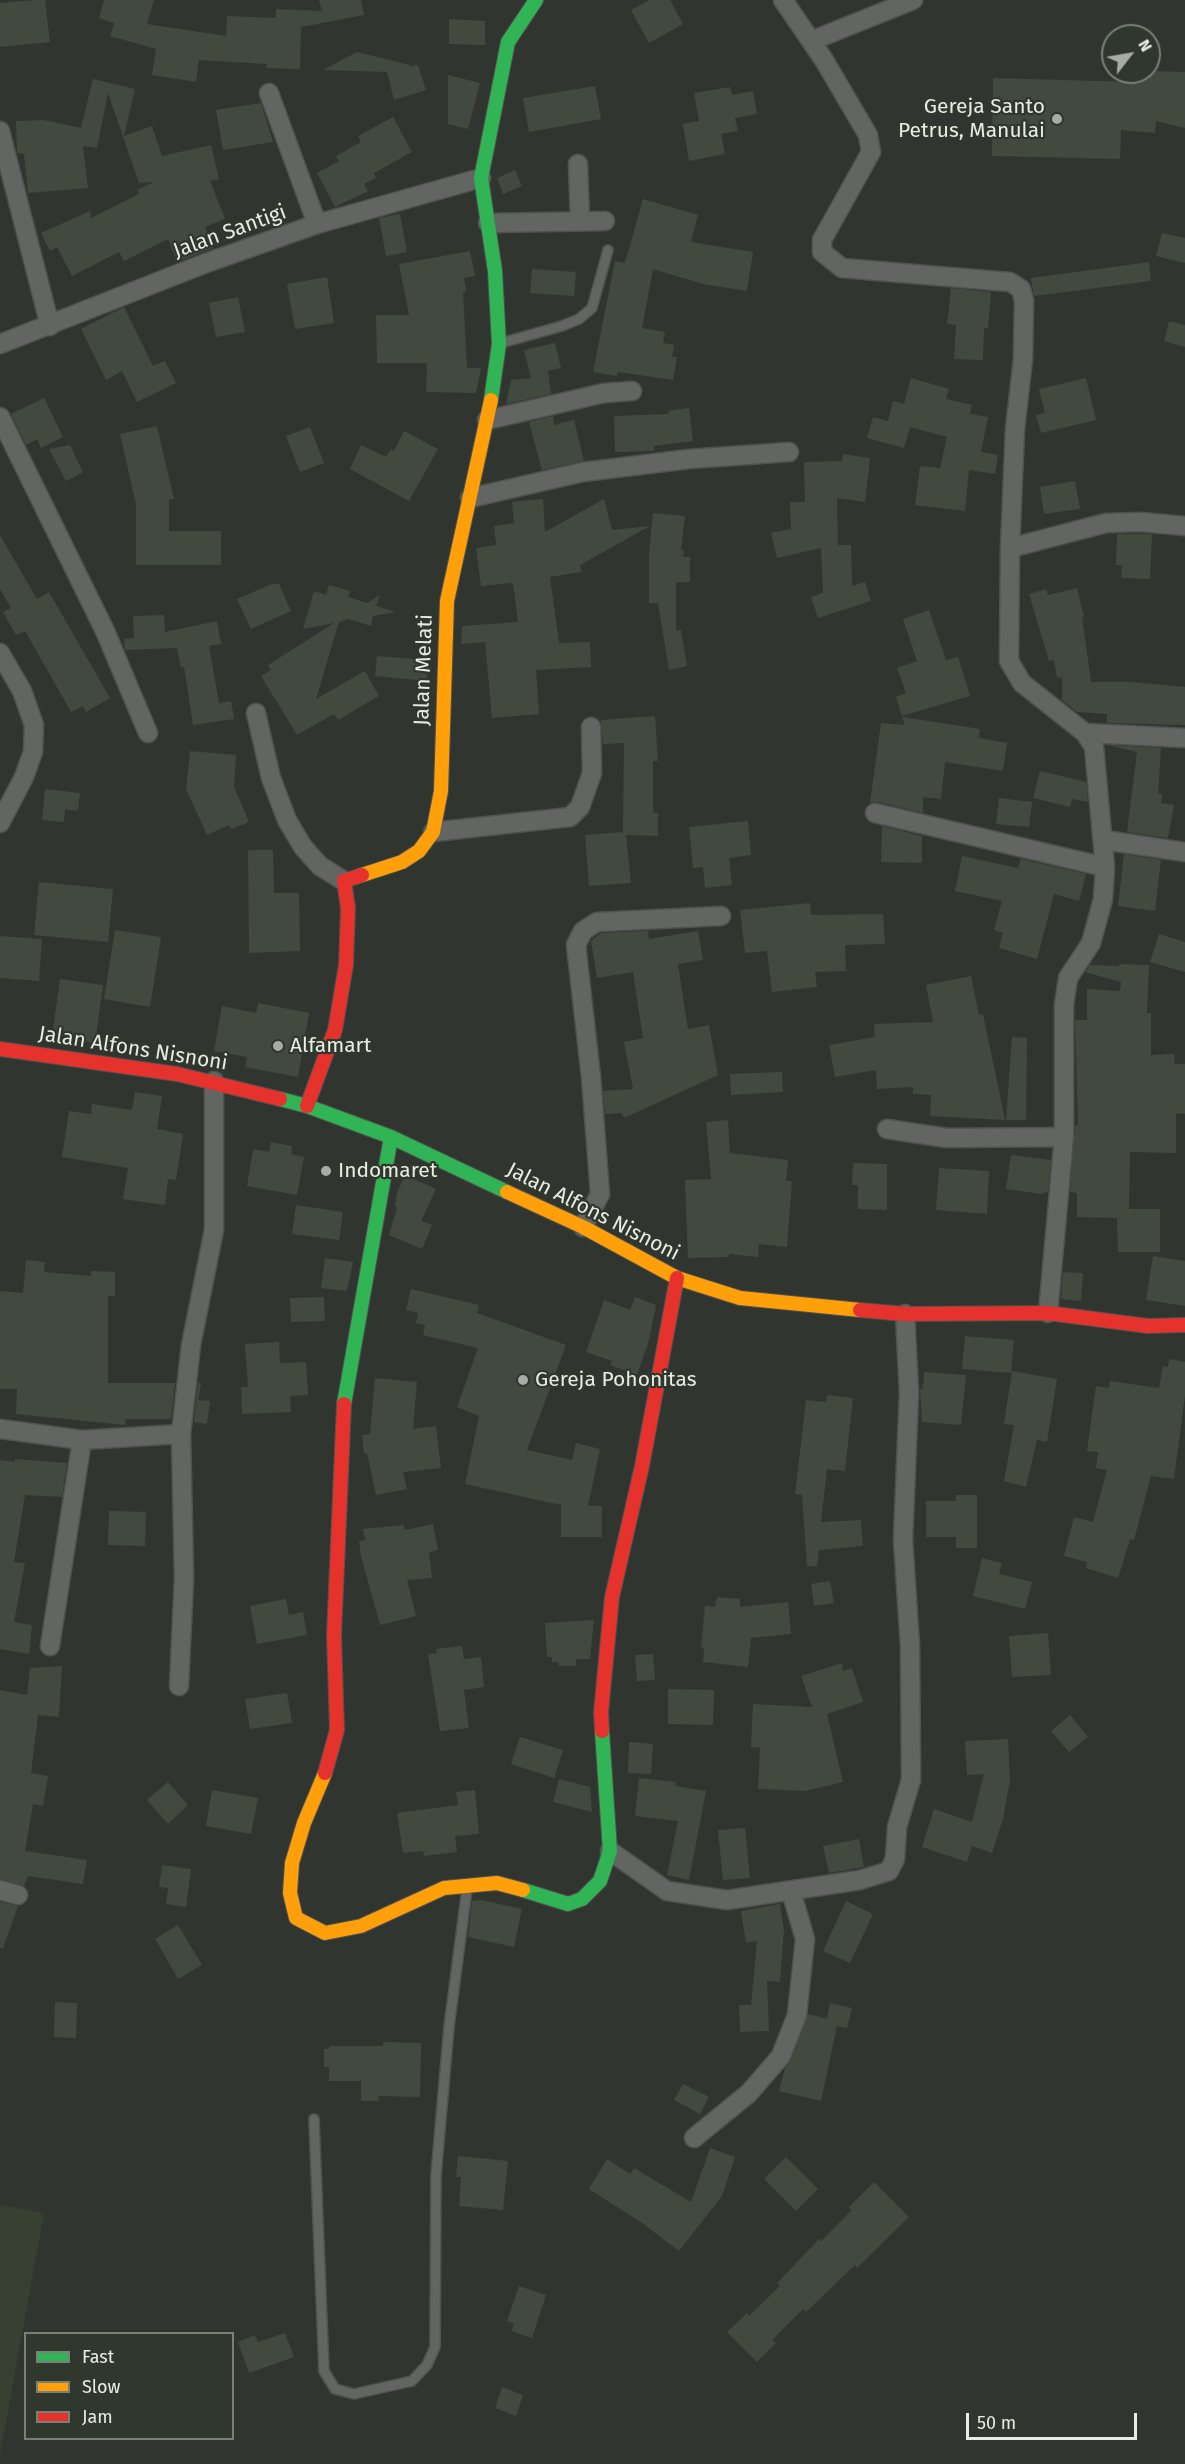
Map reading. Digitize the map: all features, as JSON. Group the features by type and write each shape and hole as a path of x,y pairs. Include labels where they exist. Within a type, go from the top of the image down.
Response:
{"street":[{"path":"481,178 508,42 536,0"},
{"path":"783,0 812,41 868,135 871,152 822,240 822,252 842,267 1010,282 1021,290 1024,301 1023,359 1015,429 1010,548 1009,661 1022,683 1085,733 1094,747 1105,867 1103,899 1091,943 1068,978 1065,996 1064,1137 1048,1313"},
{"path":"812,41 913,0"},
{"path":"269,93 317,224"},
{"path":"0,131 50,326"},
{"path":"578,164 580,221"},
{"name":"Jalan Melati","path":"344,881 402,862 419,851 433,832 441,791 447,601 487,420 499,344 495,271 481,178"},
{"name":"Jalan Santigi","path":"0,344 206,263 317,224 481,178"},
{"path":"488,223 605,221"},
{"path":"487,420 604,393 632,391"},
{"path":"0,417 105,632 148,733"},
{"path":"470,498 583,472 689,459 789,452"},
{"path":"1010,548 1106,523 1141,522 1185,526"},
{"path":"0,653 22,692 34,725 33,752 24,777 0,823"},
{"path":"256,712 271,778 287,820 303,847 320,866 344,881 348,908 346,965 335,1030 307,1106"},
{"path":"433,832 570,817 580,807 592,773 591,727"},
{"path":"1085,733 1185,738"},
{"path":"875,813 1105,867"},
{"path":"1104,840 1185,852"},
{"path":"583,1227 600,1194 591,1077 576,945 583,931 597,922 721,916"},
{"name":"Jalan Alfons Nisnoni","path":"0,1049 214,1081 307,1106 391,1137 583,1227 677,1278 740,1298 905,1314 1048,1313 1148,1326 1185,1325"},
{"path":"179,1686 184,1578 181,1434 191,1345 214,1230 214,1081"},
{"path":"887,1129 947,1138 1064,1137"},
{"path":"391,1137 344,1400 334,1635 337,1730 324,1778 304,1823 292,1863 290,1893 296,1918 325,1933 361,1926 444,1888 497,1883 533,1892 568,1905 582,1899 600,1881 610,1851 601,1712 612,1597 642,1466 677,1278"},
{"path":"610,1851 667,1891 727,1900 860,1880 889,1871 895,1859 897,1827 911,1780 910,1646 903,1539 909,1393 905,1314"},
{"path":"0,1429 82,1440 181,1434"},
{"path":"50,1646 82,1440"},
{"path":"694,2138 749,2093 781,2056 797,2014 805,1939 791,1892"}],"lane":[{"path":"499,344 562,326 579,319 592,308 608,250"},
{"path":"314,2119 324,2371 334,2390 354,2394 412,2381 427,2365 435,2347 436,2175 449,2027 468,1884"}],"shaded area":[{"path":"0,2205 44,2213 0,2455"}],"building":[{"path":"45,0 50,42 0,47 0,3"},
{"path":"104,0 154,0 147,24 226,36 227,16 276,18 276,9 322,11 319,0 361,0 364,15 301,27 300,69 266,68 267,64 199,60 196,82 152,75 156,49 110,36 114,23 99,18"},
{"path":"650,0 670,0 683,24 649,43 631,10"},
{"path":"449,19 485,21 485,45 449,44"},
{"path":"357,52 410,65 409,67 418,65 426,90 394,100 387,72 323,70"},
{"name":"Gereja Santo Petrus, Manulai","path":"1161,71 1185,72 1185,128 1156,121 1155,133 1121,130 1120,159 992,156 993,78 1101,81 1101,84 1161,84"},
{"path":"448,75 480,83 468,129 448,124"},
{"path":"93,79 135,89 124,136 152,126 162,156 211,145 219,179 210,181 225,219 205,227 213,248 177,262 168,239 124,261 119,252 72,276 57,247 50,251 41,233 90,211 91,218 139,194 137,190 154,182 139,183 108,93 97,148 83,146 88,188 28,193 24,154 17,153 16,121 43,120 81,128"},
{"path":"595,86 601,119 529,132 523,98"},
{"path":"730,87 732,95 753,91 757,114 735,118 738,131 721,134 725,154 689,161 683,124 699,121 694,93"},
{"path":"261,103 273,142 223,150 216,110"},
{"path":"393,117 412,152 374,173 376,178 364,184 368,191 335,207 317,173 339,161 336,156 361,142 358,136"},
{"path":"515,170 522,186 503,194 497,178"},
{"path":"643,199 698,215 691,242 753,252 747,291 703,284 653,269 642,328 665,332 663,343 674,345 672,357 677,357 673,380 618,372 617,376 593,372 615,261 625,263"},
{"path":"400,214 407,252 386,256 379,218"},
{"path":"1162,233 1185,238 1185,263 1156,256"},
{"path":"470,251 475,276 464,278 466,291 463,292 467,368 481,368 476,393 426,392 427,363 377,363 376,315 409,315 399,264"},
{"path":"1149,262 1151,281 1034,296 1031,278"},
{"path":"532,269 576,272 574,296 530,293"},
{"path":"327,277 334,323 295,329 287,284"},
{"path":"951,288 991,292 988,328 984,328 983,360 954,359 956,325 947,324"},
{"path":"238,297 245,332 216,337 209,303"},
{"path":"124,307 153,366 165,361 176,383 137,402 122,371 106,380 81,329"},
{"path":"1169,321 1185,325 1185,347 1164,341"},
{"path":"555,343 561,368 548,371 551,394 506,404 511,380 531,378 524,350"},
{"path":"911,378 949,389 946,399 972,405 970,414 988,417 981,452 998,455 995,474 969,470 965,511 915,505 920,466 940,468 947,437 910,427 904,448 867,438 873,417 888,421 893,401 904,404"},
{"path":"1086,378 1096,420 1041,433 1036,415 1045,413 1039,389"},
{"path":"44,398 63,437 41,448 37,439 26,445 11,414"},
{"path":"689,408 693,441 654,446 654,451 615,452 614,416 669,414 668,411"},
{"path":"553,416 554,425 574,420 584,461 542,470 529,422"},
{"path":"157,426 174,499 169,499 169,531 221,531 221,565 136,565 136,504 120,434"},
{"path":"310,427 324,463 300,472 286,436"},
{"path":"404,431 438,449 409,501 350,469 361,445 386,457 391,449 394,451"},
{"path":"70,445 83,472 66,481 49,449"},
{"path":"843,454 870,458 865,502 837,498 838,545 851,545 852,586 865,582 871,601 818,618 811,597 823,593 821,548 777,558 771,533 791,529 790,502 805,502 804,462 842,461"},
{"path":"1075,481 1080,509 1044,514 1040,487"},
{"path":"543,499 545,532 604,499 612,530 650,526 580,565 581,572 550,577 559,643 590,642 591,667 536,670 539,714 492,718 485,642 461,644 462,626 518,622 513,583 481,586 476,548 496,545 494,526 514,523 512,502"},
{"path":"653,513 685,516 681,550 684,550 683,557 690,557 690,582 676,582 676,631 681,630 687,666 669,670 658,603 649,603 649,554"},
{"path":"1117,534 1152,534 1150,579 1121,578 1122,565 1116,565"},
{"path":"0,535 37,599 49,592 110,698 86,712 83,706 71,712 25,631 16,635 3,612 11,608 0,589"},
{"path":"272,584 279,584 291,611 251,629 237,599"},
{"path":"329,585 350,591 348,597 367,603 380,595 376,606 396,612 373,616 371,626 348,619 339,622 316,699 365,671 379,696 338,720 334,714 297,735 261,676 271,670 268,665 334,623 303,629 314,591 326,595"},
{"path":"1077,588 1084,617 1082,617 1091,682 1132,682 1185,687 1185,725 1107,723 1107,714 1077,712 1062,700 1062,677 1057,678 1054,660 1049,661 1029,594 1046,589 1048,595"},
{"path":"929,610 946,660 958,657 970,696 902,716 896,697 906,693 897,668 917,661 903,619"},
{"path":"164,615 165,632 217,621 221,644 209,646 219,703 231,701 234,719 193,725 184,667 181,668 177,648 125,650 124,639 134,638 133,616"},
{"path":"377,656 428,660 427,681 375,676"},
{"path":"655,716 658,761 653,761 653,813 658,813 658,836 626,835 631,883 589,886 585,835 623,832 624,743 603,744 601,720"},
{"path":"902,717 980,729 979,738 1007,743 1003,771 945,762 941,799 923,797 923,813 878,802 870,803 881,723 905,725"},
{"path":"1107,745 1161,748 1158,793 1162,794 1161,803 1174,805 1168,838 1127,832 1137,752"},
{"path":"190,751 236,755 234,787 249,822 231,829 229,825 207,835 186,789"},
{"path":"1040,771 1086,782 1088,802 1072,799 1070,807 1033,798"},
{"path":"45,789 80,793 78,811 65,809 64,822 42,820"},
{"path":"999,798 1032,802 1029,827 996,824"},
{"path":"748,821 751,855 729,858 732,885 705,888 703,867 693,868 689,827"},
{"path":"882,826 922,836 922,863 881,862"},
{"path":"248,850 273,850 274,893 299,893 300,951 249,953"},
{"path":"1124,854 1161,860 1155,911 1118,906"},
{"path":"962,856 1018,868 1021,859 1086,874 1079,901 1054,894 1037,959 999,948 1003,933 994,930 1002,901 955,891"},
{"path":"39,882 113,889 108,942 34,935"},
{"path":"810,903 811,915 883,914 885,944 845,945 846,971 815,972 817,987 772,992 767,951 745,953 740,910"},
{"path":"115,930 161,937 150,1007 104,999"},
{"path":"648,931 649,939 698,931 703,960 678,964 688,1029 709,1025 718,1075 624,1118 621,1113 605,1114 603,1091 633,1089 624,1042 643,1038 633,972 597,978 591,941 601,933"},
{"path":"1159,934 1185,942 1185,972 1150,962"},
{"path":"0,936 42,939 39,981 0,978"},
{"path":"1119,964 1149,965 1147,1013 1151,1013 1151,1055 1174,1054 1175,1064 1185,1064 1185,1114 1176,1113 1176,1153 1130,1152 1129,1209 1160,1209 1160,1252 1118,1252 1117,1218 1077,1217 1077,1193 1070,1192 1075,1125 1078,1125 1075,1020 1087,1020 1087,989 1120,991 1121,982 1085,972 1090,965 1119,966"},
{"path":"971,976 979,1015 983,1014 1005,1120 930,1116 931,1095 913,1094 913,1087 877,1089 876,1070 835,1077 829,1045 875,1037 874,1024 933,1022 926,985"},
{"path":"60,979 103,985 95,1043 52,1037"},
{"path":"258,1003 309,1013 298,1077 245,1067 247,1057 214,1051 222,1006 256,1013"},
{"path":"1012,1037 1027,1038 1026,1120 1006,1120"},
{"path":"782,1072 783,1092 731,1095 730,1074"},
{"path":"135,1092 162,1096 157,1129 183,1134 176,1180 168,1179 165,1205 123,1199 128,1168 62,1157 69,1111 91,1114 92,1104 132,1110"},
{"path":"728,1120 730,1153 788,1160 786,1181 792,1181 787,1247 759,1244 758,1257 729,1254 729,1257 688,1258 685,1180 711,1179 706,1122"},
{"path":"271,1142 292,1146 291,1154 304,1157 297,1195 247,1186 253,1149 269,1152"},
{"path":"1011,1155 1051,1160 1048,1192 1041,1194 1006,1189"},
{"path":"853,1163 887,1164 887,1210 858,1209 858,1185 852,1185"},
{"path":"939,1168 989,1171 987,1214 936,1210"},
{"path":"405,1175 436,1189 421,1221 432,1225 422,1249 389,1235 397,1208 395,1206 397,1192"},
{"path":"296,1205 343,1212 339,1240 292,1234"},
{"path":"1153,1256 1185,1261 1185,1306 1146,1300"},
{"path":"325,1258 353,1262 347,1291 321,1288"},
{"path":"26,1260 45,1262 44,1272 91,1276 91,1271 115,1272 115,1296 108,1296 108,1383 175,1383 171,1419 125,1419 125,1425 16,1414 17,1389 0,1389 0,1291 23,1293"},
{"path":"1063,1272 1083,1273 1081,1301 1061,1299"},
{"path":"411,1289 479,1305 477,1313 566,1345 527,1450 572,1460 576,1443 600,1449 588,1506 602,1506 602,1537 561,1537 561,1505 465,1484 479,1416 457,1407 478,1348 423,1335 425,1325 416,1323 418,1313 406,1310"},
{"path":"324,1297 325,1321 291,1322 290,1298"},
{"path":"635,1297 656,1305 649,1340 637,1375 610,1365 612,1361 586,1352 604,1300 630,1310"},
{"path":"965,1336 1014,1340 1011,1373 962,1369"},
{"path":"279,1342 280,1363 306,1362 308,1395 290,1396 291,1412 242,1414 241,1387 248,1387 245,1344"},
{"path":"1169,1359 1185,1362 1185,1395 1174,1479 1151,1476 1134,1540 1130,1539 1118,1578 1086,1568 1087,1562 1064,1556 1074,1517 1093,1522 1107,1470 1096,1468 1098,1452 1087,1451 1096,1386 1109,1388 1110,1381 1159,1388 1163,1366 1168,1367"},
{"path":"1012,1371 1057,1379 1047,1442 1037,1440 1026,1487 1004,1481 1014,1425 1004,1424"},
{"path":"924,1372 966,1375 961,1425 922,1422 920,1389 923,1389"},
{"path":"375,1378 417,1382 413,1429 436,1426 441,1468 403,1472 407,1489 376,1495 367,1453 364,1454 362,1435 370,1434"},
{"path":"198,1383 201,1383 198,1400 210,1401 207,1424 194,1422"},
{"path":"827,1395 853,1398 845,1471 827,1469 821,1522 861,1520 863,1546 819,1550 817,1566 807,1566 802,1495 795,1494 806,1400 826,1402"},
{"path":"15,1459 67,1463 62,1497 25,1495 14,1562 25,1563 14,1622 32,1625 29,1654 0,1649 0,1460 15,1462"},
{"path":"956,1495 977,1495 977,1548 956,1548 956,1537 926,1537 926,1501 956,1501"},
{"path":"109,1511 146,1512 145,1546 108,1545"},
{"path":"433,1524 438,1550 429,1552 432,1578 407,1580 416,1616 380,1625 361,1556 359,1541 365,1540 363,1529 404,1525 405,1530"},
{"path":"982,1558 1002,1563 999,1574 1032,1582 1025,1609 973,1596"},
{"path":"830,1581 834,1603 814,1606 811,1584"},
{"path":"717,1597 740,1599 740,1607 788,1602 791,1634 751,1638 748,1667 703,1662 704,1648 701,1647 705,1606 715,1607"},
{"path":"286,1599 289,1615 303,1612 307,1635 257,1644 250,1606"},
{"path":"594,1620 590,1659 576,1659 576,1666 559,1666 559,1662 552,1662 552,1657 547,1657 545,1623"},
{"path":"1048,1633 1051,1675 1012,1677 1009,1636"},
{"path":"462,1646 464,1659 481,1657 484,1687 464,1690 469,1728 440,1731 428,1654 437,1653 436,1649"},
{"path":"653,1654 655,1680 637,1681 635,1655"},
{"path":"842,1663 843,1671 852,1668 863,1702 827,1714 843,1782 805,1791 758,1789 760,1748 751,1747 753,1704 812,1707 801,1676"},
{"path":"62,1666 59,1717 38,1715 31,1773 48,1776 43,1806 33,1804 25,1851 87,1860 83,1884 28,1876 24,1886 0,1879 0,1690 27,1695 30,1668"},
{"path":"668,1689 714,1690 713,1725 668,1724"},
{"path":"287,1693 292,1723 250,1729 245,1699"},
{"path":"1070,1715 1088,1737 1069,1752 1051,1731"},
{"path":"520,1737 563,1750 554,1778 511,1764"},
{"path":"1008,1739 1010,1780 1003,1819 992,1853 972,1846 967,1862 922,1847 934,1809 972,1822 984,1774 967,1775 965,1741"},
{"path":"629,1742 653,1744 651,1774 628,1773"},
{"path":"639,1778 676,1782 675,1786 706,1791 689,1880 667,1875 678,1821 635,1816"},
{"path":"559,1779 590,1787 592,1812 553,1802"},
{"path":"168,1782 188,1805 168,1824 147,1800"},
{"path":"212,1790 258,1798 251,1834 206,1826"},
{"path":"475,1790 479,1834 455,1836 457,1852 424,1856 423,1851 403,1853 397,1813 458,1805 456,1792"},
{"path":"745,1828 750,1878 723,1880 718,1830"},
{"path":"859,1839 864,1867 829,1873 823,1846"},
{"path":"162,1865 191,1869 186,1907 166,1904 168,1888 159,1887"},
{"path":"481,1900 522,1909 514,1947 468,1937 472,1901"},
{"path":"846,1901 873,1914 850,1963 823,1951"},
{"path":"0,1902 18,1906 3,1948 0,1948"},
{"path":"780,1904 784,1930 780,1982 767,1981 769,2031 740,2032 739,2005 751,2005 757,1941 746,1943 741,1911"},
{"path":"178,1925 202,1965 178,1979 155,1939"},
{"path":"55,2002 77,2003 76,2038 54,2037"},
{"path":"830,2003 852,2008 847,2028 837,2026 821,2101 779,2091 785,2068 791,2060 808,2014 827,2019"},
{"path":"383,2042 421,2043 420,2097 379,2096 379,2101 361,2101 361,2081 329,2081 329,2067 324,2067 324,2049 329,2049 329,2046 383,2046"},
{"path":"683,2084 709,2097 700,2114 674,2100"},
{"path":"710,2148 735,2157 722,2196 679,2251 642,2223 589,2189 607,2159 630,2174 634,2168 691,2202"},
{"path":"458,2156 508,2161 503,2210 459,2206 461,2177 456,2177"},
{"path":"786,2157 818,2189 796,2211 764,2179"},
{"path":"874,2182 909,2217 857,2268 855,2265 806,2312 803,2309 772,2340 776,2343 757,2362 727,2332 747,2313 749,2316 780,2286 777,2283 819,2239 821,2241 852,2210 849,2207"},
{"path":"519,2286 546,2295 532,2338 511,2331 514,2324 507,2321"},
{"path":"285,2333 294,2357 249,2373 238,2342 255,2335 258,2342"},
{"path":"502,2387 523,2395 516,2416 495,2408"}],"traffic: fast":[{"path":"491,400 499,344 495,271 481,178 508,42 536,0"},
{"path":"280,1099 307,1106 391,1137 507,1192"},
{"path":"344,1404 391,1137"},
{"path":"523,1890 568,1904 582,1899 600,1881 610,1851 602,1731"}],"traffic: slow":[{"path":"362,875 402,862 419,851 433,832 441,791 447,601 491,400"},
{"path":"507,1192 583,1227 677,1278 740,1298 860,1310"},
{"path":"325,1773 304,1823 292,1863 290,1893 296,1918 325,1933 361,1926 444,1888 497,1883 523,1890"}],"traffic: jam":[{"path":"307,1106 335,1030 346,965 348,908 344,881 362,875"},
{"path":"0,1049 177,1074 280,1099"},
{"path":"602,1731 601,1712 612,1597 642,1466 677,1278"},
{"path":"860,1310 905,1314 1048,1313 1148,1326 1185,1325"},
{"path":"325,1773 337,1730 334,1635 344,1404"}],"place":[{"name":"Gereja Santo Petrus, Manulai","path":"1057,119"},
{"name":"Alfamart","path":"278,1046"},
{"name":"Indomaret","path":"326,1171"},
{"name":"Gereja Pohonitas","path":"523,1380"}]}
